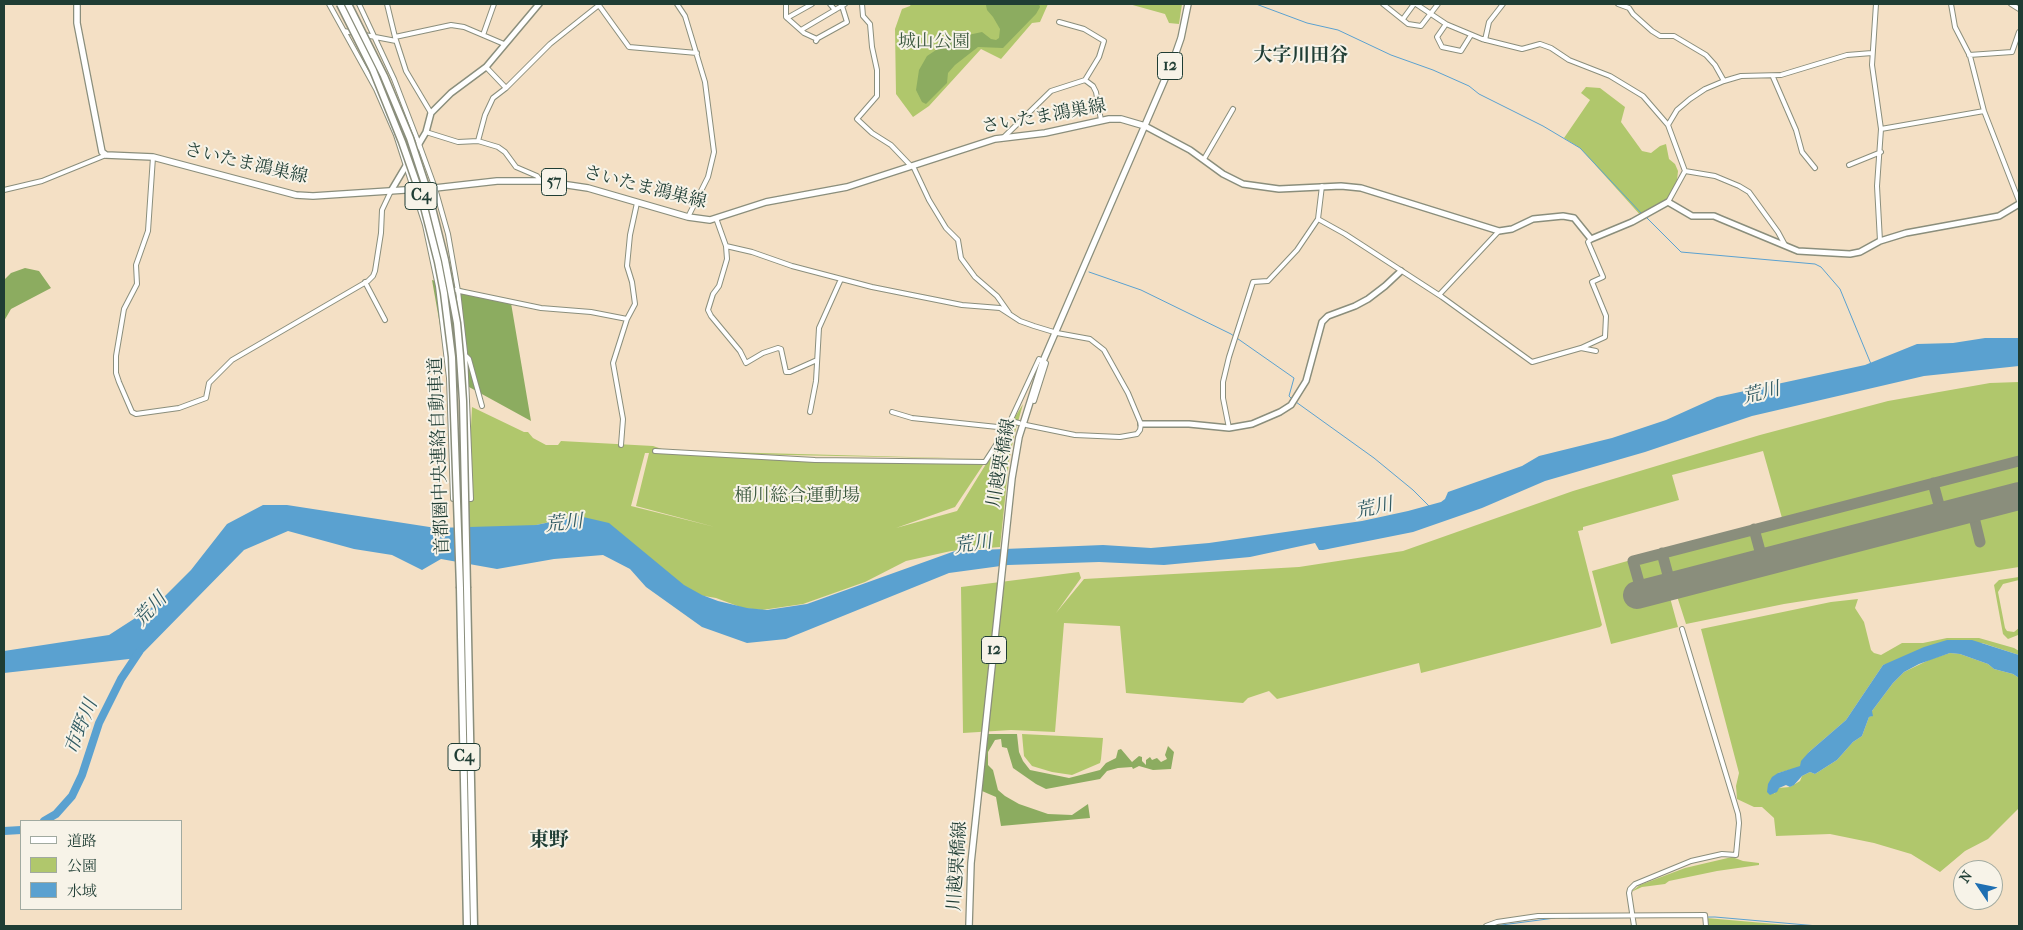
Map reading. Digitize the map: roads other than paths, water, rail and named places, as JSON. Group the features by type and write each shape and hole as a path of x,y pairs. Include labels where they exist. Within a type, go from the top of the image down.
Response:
{"highway":[{"name":"首都圏中央連絡自動車道","path":"339,4 373,70 413,172 432,238 449,324 455,402 467,926"},
{"name":"首都圏中央連絡自動車道","path":"348,4 384,76 410,138 429,196 452,293 460,356 464,411 474,926"},
{"path":"352,4 384,76"}],"main road":[{"path":"77,4 77,23 102,152 106,155"},
{"name":"川越栗橋線","path":"969,926 971,863 1011,488 1019,437 1043,361 1057,333 1178,47 1188,4"},
{"name":"さいたま鴻巣線","path":"106,155 153,157 296,195 313,196 435,188 496,181 541,181 588,188 637,204 703,220 716,218 766,202 847,188 1004,137 1045,133 1101,120 1121,119 1145,126"}],"street":[{"path":"329,4 376,89 396,135 425,225 438,286 449,378 453,499 471,499 465,355 458,291 448,234 435,188 419,144 359,4"},
{"path":"387,4 395,39 406,71 431,113"},
{"path":"483,35 494,4"},
{"path":"153,157 148,231 136,265 137,284 135,291 124,309 116,356 116,373 119,382 132,412 136,414 162,412 188,406 206,398 209,383 232,360 374,276 382,233 382,210 426,132 431,113 452,93 486,66 540,4"},
{"path":"478,141 485,115 493,98 506,88 550,44 598,4 628,47 697,53"},
{"path":"677,4 685,16 705,82 714,152 708,177 688,217"},
{"path":"786,4 784,12 788,18 801,30 816,40 847,22 844,4 801,30"},
{"path":"788,18 812,4"},
{"path":"830,4 835,10"},
{"path":"862,4 863,16 870,24 877,70 877,96 857,119 872,133 887,141 912,166 946,228 958,240 961,258 975,277 997,296 1009,313"},
{"path":"1383,4 1408,24 1421,26 1438,4"},
{"path":"1318,219 1345,234 1439,295 1532,362 1581,348 1605,337 1606,316 1592,282 1603,277 1588,242 1632,222 1668,202 1685,171 1668,125 1643,96 1610,76 1569,60 1551,48 1540,44 1522,49 1471,35 1446,24 1416,4 1403,19"},
{"path":"1485,40 1489,22 1503,4"},
{"path":"1618,4 1627,5 1652,31 1660,36 1674,36 1706,55 1715,65 1724,81"},
{"path":"1876,4 1872,53 1881,129 1881,152 1877,186 1880,241"},
{"path":"1668,202 1692,216 1714,216 1798,251 1850,254 1860,252 1880,241 1906,233 1999,216 2019,202 1984,111 1969,55 1955,27 1951,4"},
{"path":"2011,4 2019,9"},
{"path":"1004,137 1051,91 1085,80 1099,56 1104,42 1084,29 1059,22"},
{"path":"1446,24 1437,37 1442,47 1461,51 1471,35"},
{"path":"344,31 395,39 451,25 464,27 504,44"},
{"path":"1969,55 2012,52 2019,32"},
{"path":"1668,125 1677,110 1690,99 1705,89 1724,81 1741,76 1773,77 1847,55 1872,53"},
{"path":"486,66 506,88"},
{"path":"1773,77 1796,130 1802,152 1815,168"},
{"path":"1085,80 1093,86 1096,92 1101,120"},
{"path":"1204,159 1233,109"},
{"path":"1881,129 1984,111"},
{"path":"1145,126 1177,142 1231,179 1253,186 1279,188 1322,186 1360,188 1499,231 1512,229 1533,219 1563,216 1574,218 1591,239"},
{"path":"426,132 458,142 478,141 498,147 505,152 516,167 537,176 541,181"},
{"path":"1848,165 1881,152"},
{"path":"4,190 42,181 106,155"},
{"path":"1685,171 1715,176 1749,192 1778,232 1785,245"},
{"path":"1228,428 1223,398 1223,382 1253,282 1268,281 1297,250 1318,219 1322,186"},
{"path":"621,445 622,419 613,363 627,319 635,304 632,282 627,266 630,235 637,204"},
{"path":"716,218 726,246 727,259 719,286 708,310 710,316 724,335 740,351 746,363 763,353 778,348 781,349 786,372 817,360"},
{"path":"1439,295 1499,231"},
{"path":"726,246 842,279 914,296 962,305 1000,308 1020,321 1057,333 1090,339 1104,350 1128,392 1141,424 1137,434 1120,437 1075,435 1026,424"},
{"path":"1141,424 1190,424 1228,428 1252,424 1291,405 1306,381 1322,322 1328,316 1356,306 1368,299 1401,271"},
{"path":"810,412 816,381 819,328 842,279"},
{"path":"365,282 385,320"},
{"path":"438,286 541,308 591,312 627,319"},
{"path":"1581,348 1596,351"},
{"path":"465,355 469,359 482,406"},
{"path":"655,451 815,460 985,462 1007,428 1039,359 1046,363 1034,401"},
{"path":"892,412 912,418 1007,428"},
{"path":"1010,421 1018,423"},
{"path":"450,439 469,437"},
{"path":"1634,926 1629,893 1635,884 1691,861 1722,854 1736,855 1738,814 1682,629"},
{"path":"1486,926 1497,922 1538,916 1632,917 1704,915 1706,926"}],"water":[{"name":"荒川","path":"1985,338 2019,338 2019,366 1924,376 1752,416 1645,452 1545,481 1482,508 1413,532 1323,550 1319,550 1315,543 1250,557 1164,565 1099,562 1008,565 949,573 786,639 747,643 702,627 646,587 630,569 603,555 554,559 497,569 441,559 422,570 392,555 354,549 288,531 244,550 138,658 4,673 4,651 109,635 157,604 191,570 227,524 263,505 287,505 436,528 536,525 579,516 609,523 684,585 702,595 747,608 767,610 807,604 955,551 1103,545 1151,548 1209,543 1362,521 1408,511 1441,502 1445,499 1448,492 1522,466 1539,456 1612,438 1666,420 1717,397 1865,365 1917,344 1953,343"},
{"path":"1947,640 1972,640 2019,655 2019,678 1960,654 1950,653 1919,664 1904,672 1893,683 1872,711 1873,716 1869,717 1862,736 1853,742 1837,760 1815,774 1810,772 1802,776 1790,787 1786,785 1770,795 1767,792 1768,784 1772,777 1778,773 1800,766 1801,761 1809,752 1846,720 1883,665 1924,647"}],"waterway":[{"path":"1256,4 1307,23 1338,30 1391,55 1433,70 1469,86 1479,94 1543,126 1580,148 1642,214"},
{"path":"1645,216 1681,252 1815,264 1821,267 1840,289 1871,364"},
{"path":"1089,272 1141,290 1231,334 1294,378 1289,396 1293,400"},
{"path":"1296,402 1374,458 1413,490 1429,506"},
{"name":"市野川","path":"46,820 56,814 72,796 82,775 99,723 121,679 139,652"},
{"name":"市野川","path":"4,831 20,830"},
{"path":"1569,918 1715,917 1818,926"},
{"path":"1494,926 1555,918"}],"district":[{"name":"大字川田谷","path":"1301,56"},
{"name":"東野","path":"549,841"}],"park label":[{"name":"城山公園","path":"934,43"},
{"name":"桶川総合運動場","path":"797,497"}]}
